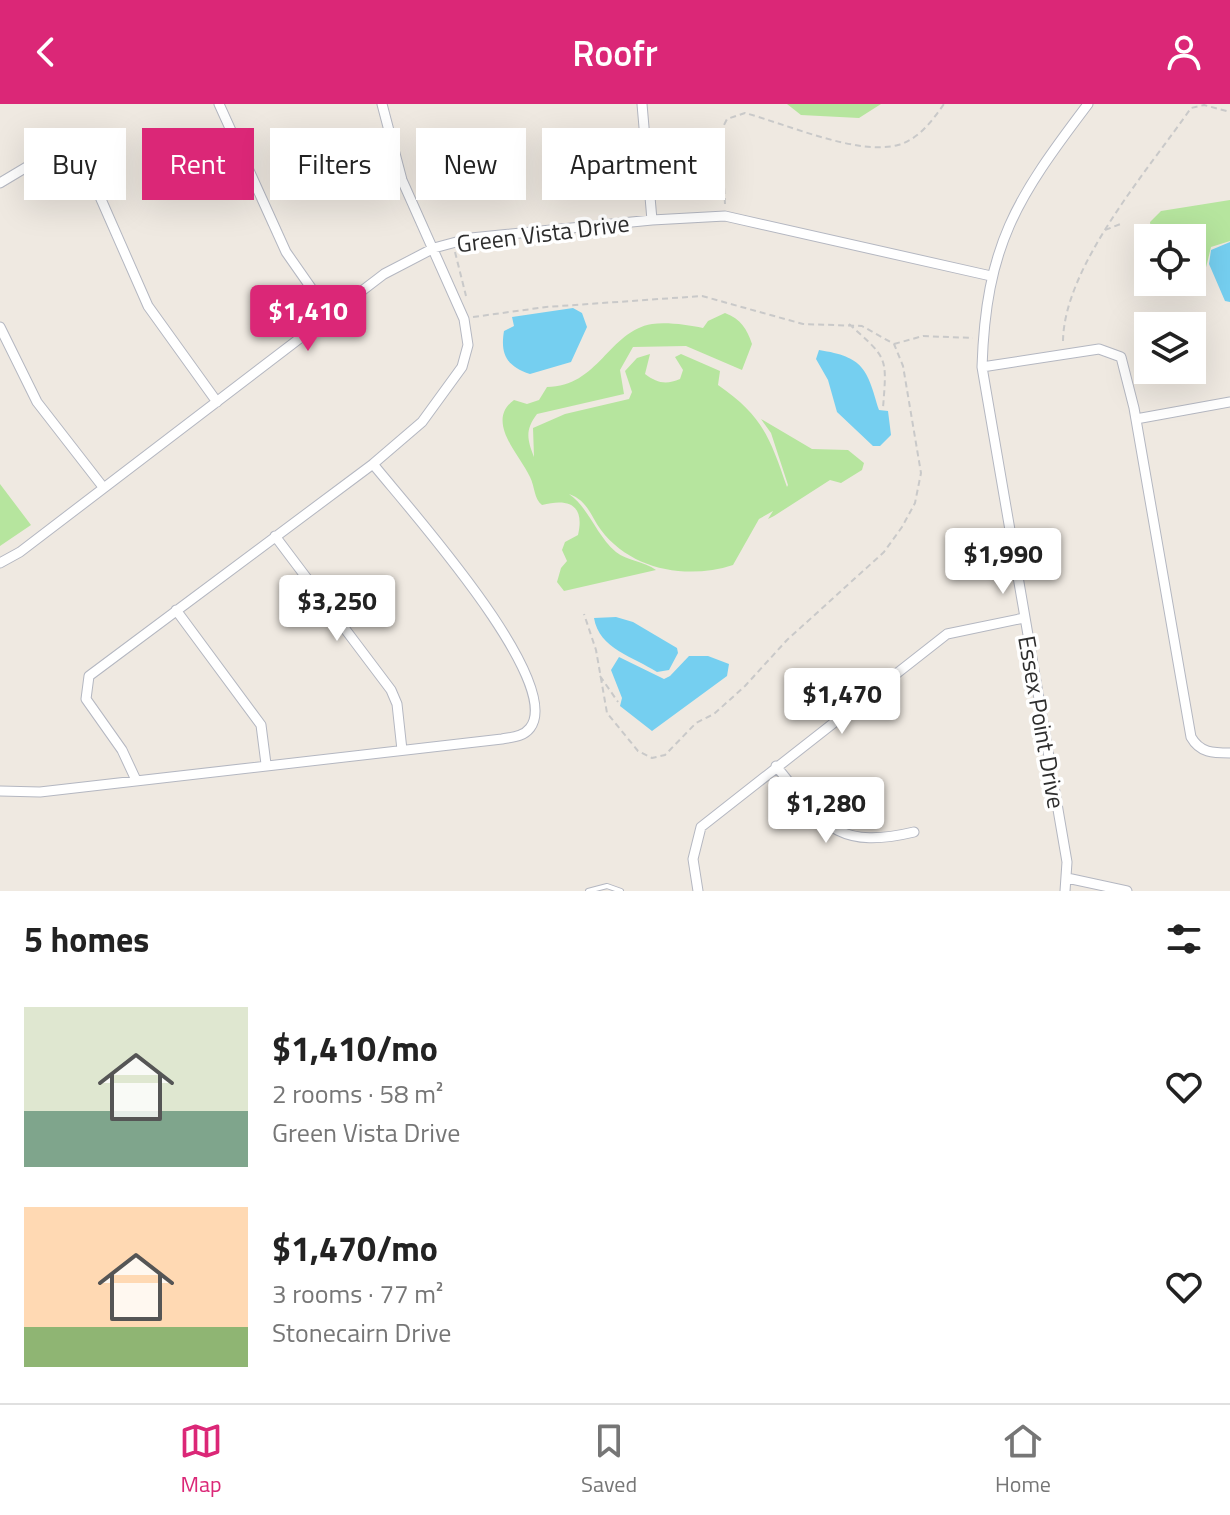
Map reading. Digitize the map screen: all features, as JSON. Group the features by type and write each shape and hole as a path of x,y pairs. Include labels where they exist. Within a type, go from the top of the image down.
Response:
{"street":[{"path":"219,104 286,252 330,315"},
{"path":"136,780 122,750 86,699 86,683 95,669 373,464 438,404 466,357 464,319 402,180 382,104"},
{"path":"642,104 652,220"},
{"name":"Essex Point Drive","path":"1065,891 1067,878 982,367 991,276 1017,204 1088,104"},
{"path":"0,183 55,150 67,148 82,156 148,306 217,402"},
{"name":"Green Vista Drive","path":"0,563 20,552 384,274 434,248 471,238 725,216 991,276"},
{"path":"0,327 37,402 103,487"},
{"path":"982,367 1107,349 1121,357 1126,365 1136,419 1191,737 1197,747 1204,751 1230,753"},
{"path":"1136,419 1230,402"},
{"path":"0,791 30,793 520,736 533,725 535,703 529,675 506,634 373,464"},
{"path":"275,536 391,690 397,704 402,750"},
{"path":"176,610 261,725 266,764"},
{"path":"698,891 693,859 701,827 947,634 1024,618"},
{"path":"776,766 820,821 832,830 885,839 914,832"},
{"path":"1067,878 1127,891"}],"lane":[{"path":"588,891 607,886 621,891"}],"path":[{"path":"725,216 721,131 727,119 745,113 870,148 900,145 928,127 944,104"},
{"path":"1063,341 1063,321 1072,291 1104,231 1191,108 1204,105 1230,112"},
{"path":"1104,231 1123,223"},
{"path":"456,255 467,302"},
{"path":"470,310 474,319 546,307 716,297 770,317 803,324 848,323 877,332 894,344 903,366 921,473 915,503 884,552 787,640 745,686 714,714 696,723 665,755 652,758 638,751 603,704 596,650 584,614"},
{"path":"848,323 882,354 886,364 883,408"},
{"path":"894,344 923,336 983,337"},
{"path":"599,675 618,702"}],"green space":[{"path":"787,104 881,104 859,118 801,115"},
{"path":"1230,200 1230,241 1211,247 1206,268 1206,224 1150,224 1161,211"},
{"path":"725,313 743,325 752,344 742,370 686,346 633,347 620,370 624,394 537,414 528,435 534,457 533,428 565,414 629,399 632,392 625,371 637,358 650,354 645,374 654,379 670,382 680,379 683,370 675,357 681,354 720,371 718,385 745,407 763,429 787,487 771,433 761,419 812,449 848,450 864,463 862,470 841,483 830,480 774,516 768,519 773,511 759,519 733,565 697,571 661,568 628,554 613,544 585,505 569,494 616,552 656,570 564,591 557,582 561,568 567,561 562,550 565,542 578,535 577,510 567,504 542,505 539,502 530,477 503,428 506,408 514,400 527,404 539,400 547,387 564,385 579,378 637,329 665,323 703,328 708,321"},
{"path":"0,484 31,525 0,546"}],"water":[{"path":"1230,242 1230,302 1225,301 1209,264 1211,250"},
{"path":"573,308 582,313 587,327 571,362 530,374 511,363 504,353 503,339 504,331 514,326 512,317"},
{"path":"819,350 855,361 867,375 879,410 888,411 891,435 880,446 873,446 837,412 828,380 816,359"},
{"path":"616,617 633,622 677,648 678,653 669,670 657,672 610,645 597,629 594,618"},
{"path":"689,656 708,656 729,664 727,676 652,731 620,706 622,698 611,670 619,657 664,679"}]}
